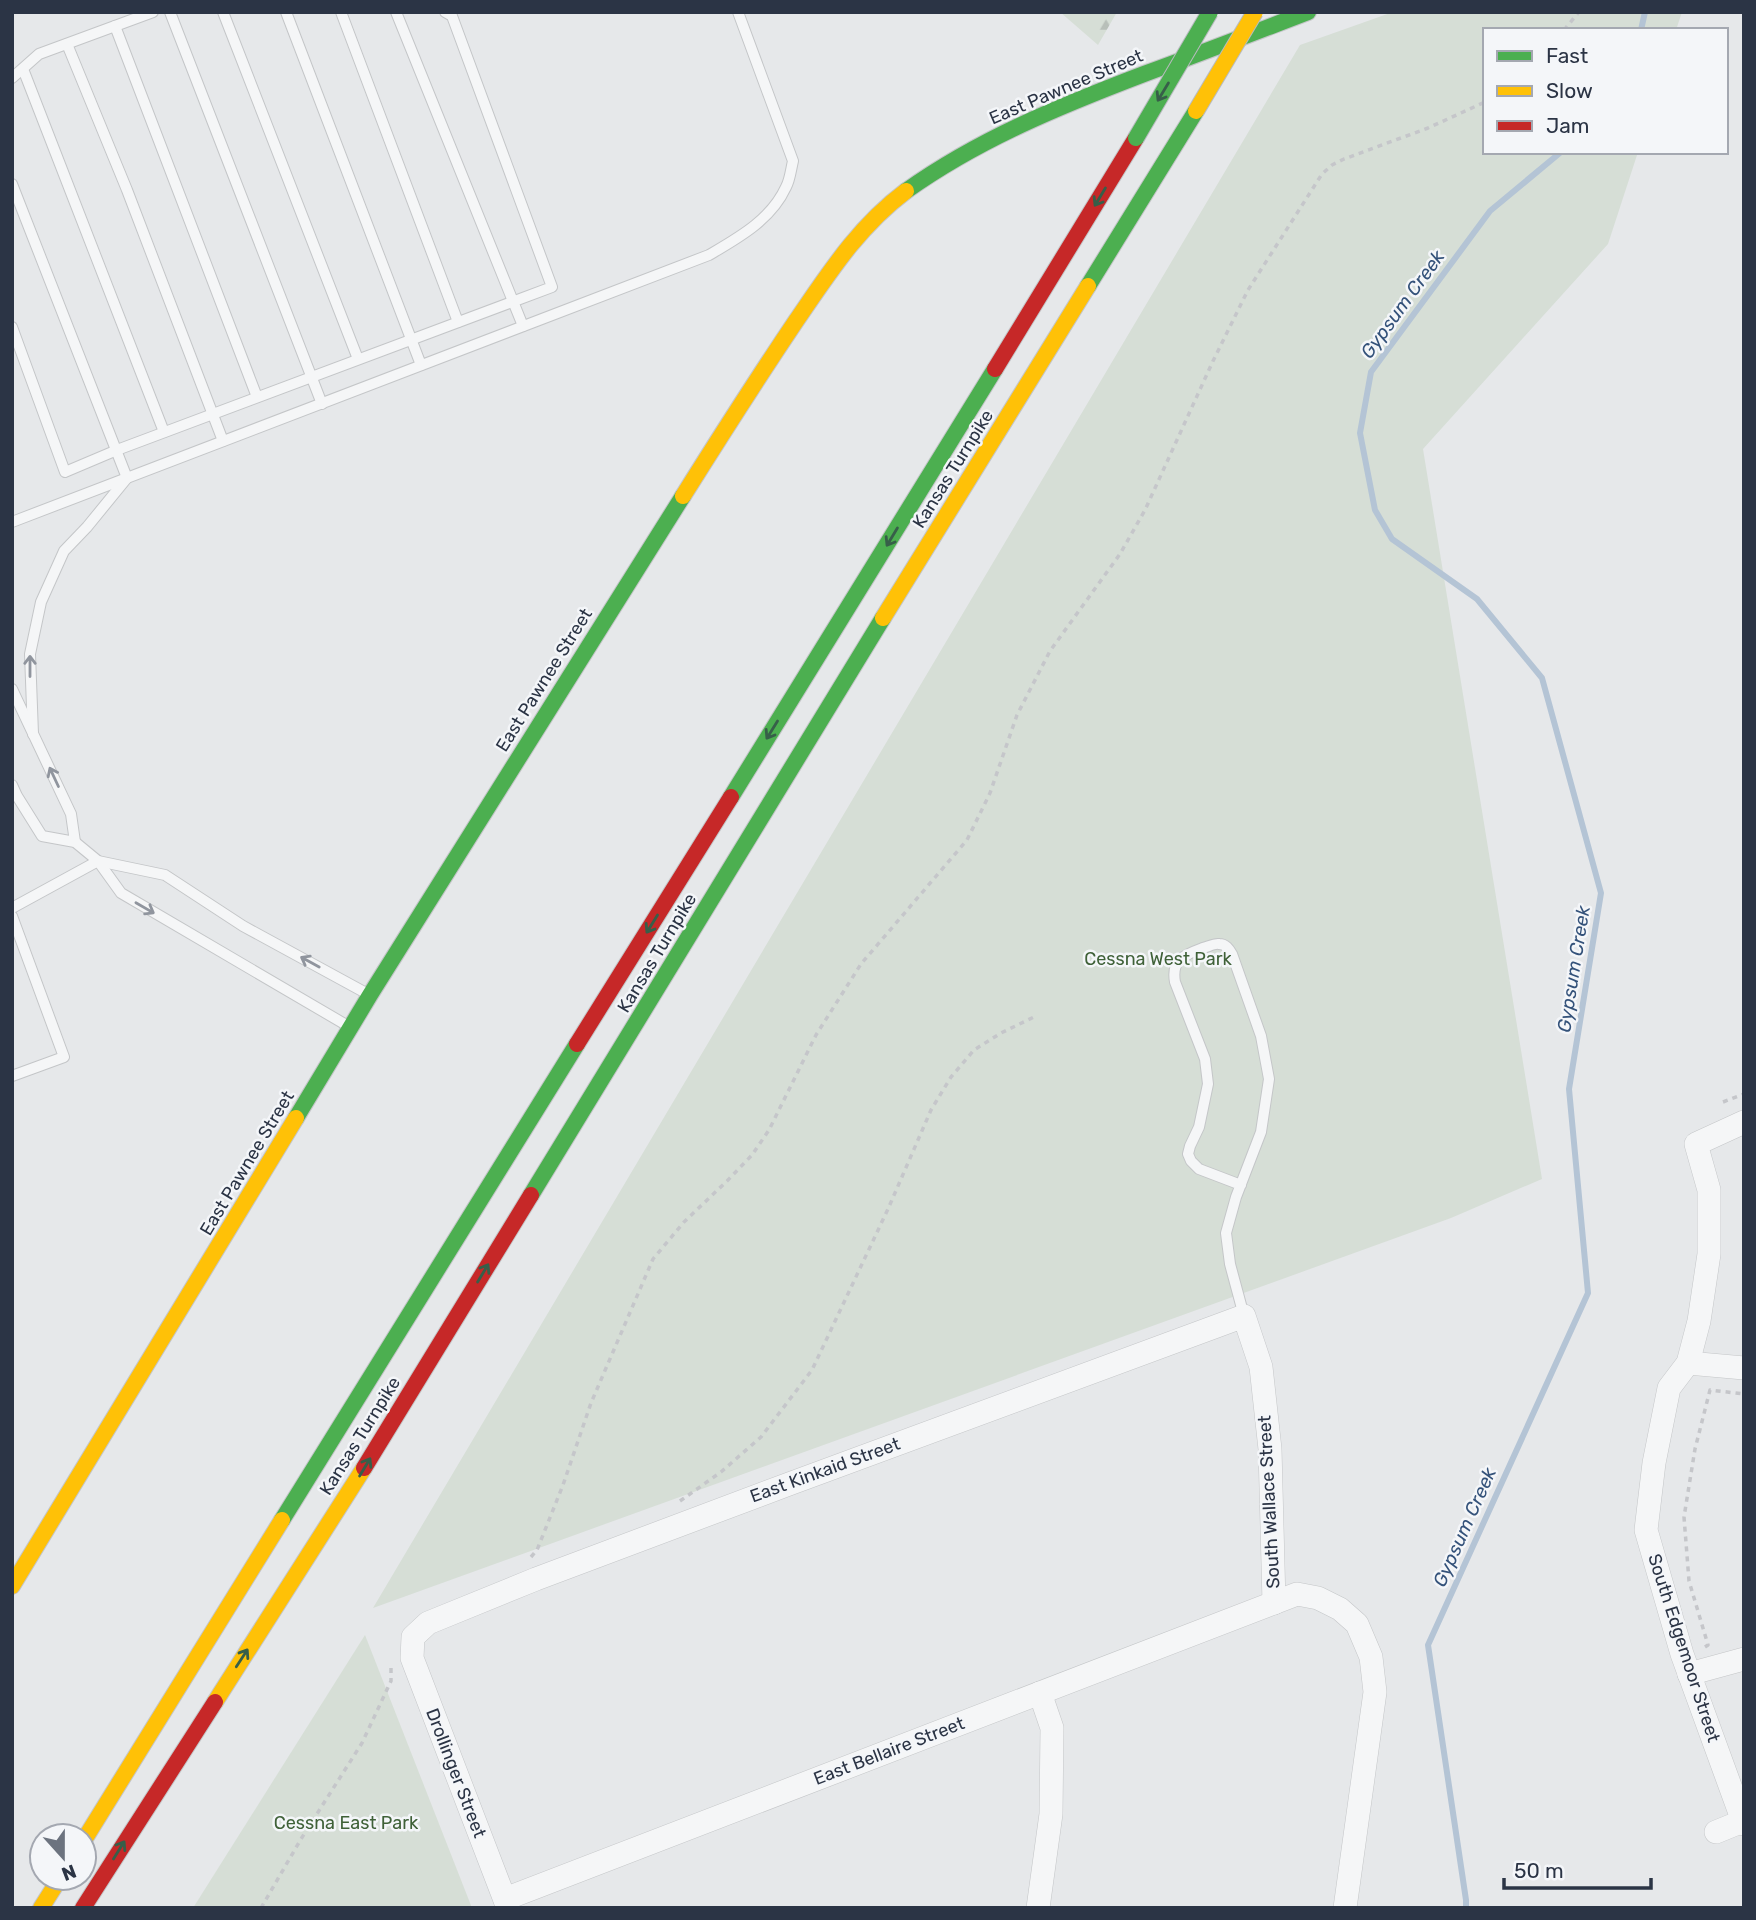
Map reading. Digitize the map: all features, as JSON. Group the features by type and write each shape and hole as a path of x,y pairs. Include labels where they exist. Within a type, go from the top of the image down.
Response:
{"main road":[{"name":"Kansas Turnpike","path":"95,1822 884,550 1210,12"},
{"name":"Kansas Turnpike","path":"83,1908 352,1488 1255,12"},
{"name":"East Pawnee Street","path":"12,1586 370,995 755,382 845,250 902,194 931,173 982,143 1097,92 1308,12"},
{"path":"41,1908 51,1892"}],"street":[{"name":"South Edgemoor Street","path":"1743,1823 1685,1664 1646,1530 1654,1463 1669,1388 1688,1363 1699,1321 1709,1254 1709,1190 1696,1144 1744,1122"},
{"name":"South Wallace Street","path":"1244,1316 1261,1367 1268,1436 1274,1603 1297,1594 1318,1598 1340,1609 1357,1624 1371,1657 1375,1692 1345,1908"},
{"name":"East Kinkaid Street","path":"413,1637 428,1623 536,1579 1244,1316"},
{"path":"1688,1363 1744,1368"},
{"name":"East Bellaire Street","path":"507,1903 1274,1603"},
{"name":"Drollinger Street","path":"413,1637 412,1658 507,1903"},
{"path":"1685,1664 1744,1660"},
{"path":"1038,1908 1051,1814 1052,1728 1040,1693"},
{"path":"1716,1832 1743,1823"}],"lane":[{"path":"12,78 39,54 153,12"},
{"path":"170,12 322,404"},
{"path":"223,12 358,359"},
{"path":"286,12 421,365"},
{"path":"341,12 458,322"},
{"path":"396,12 523,326"},
{"path":"12,327 65,472 164,432 552,287 452,16 445,12"},
{"path":"12,522 709,255 749,232 772,209 787,187 793,161 738,12"},
{"path":"115,26 257,397"},
{"path":"67,44 132,203 223,441"},
{"path":"23,69 164,432"},
{"path":"12,184 127,478"},
{"path":"33,734 30,654 41,602 64,551 127,478"},
{"path":"12,689 71,814 75,842"},
{"path":"12,785 41,836 75,842 98,861 121,894 351,1028"},
{"path":"12,908 98,861 165,875 235,921 370,995"},
{"path":"12,916 64,1057 12,1076"},
{"path":"1241,1185 1199,1169 1188,1154 1199,1127 1208,1084 1205,1059 1173,975 1183,955 1218,943 1227,946 1232,954 1261,1036 1269,1079 1261,1132 1226,1233 1230,1264 1244,1316"}],"path":[{"path":"1566,28 1579,12"},
{"path":"529,1559 537,1550 591,1403 653,1259 684,1222 752,1156 769,1130 816,1035 862,964 967,840 990,793 1017,715 1050,651 1127,543 1248,290 1322,174 1332,164 1428,128 1483,103"},
{"path":"680,1501 721,1472 761,1437 812,1370 888,1209 931,1110 951,1077 974,1050 1036,1016"},
{"path":"1723,1102 1744,1094"},
{"path":"1685,1664 1709,1645 1689,1581 1684,1517 1695,1449 1710,1390 1744,1394"},
{"path":"261,1908 362,1743 391,1681 391,1659"}],"green space":[{"path":"1060,12 1117,12 1098,45"},
{"name":"Cessna West Park","path":"1393,12 1682,12 1677,28 1483,28 1483,154 1637,154 1608,244 1423,449 1542,1179 1451,1218 373,1608 1300,45"},
{"name":"Cessna East Park","path":"365,1635 472,1908 193,1908"}],"waterway":[{"name":"Gypsum Creek","path":"1641,28 1645,12"},
{"name":"Gypsum Creek","path":"1466,1908 1428,1645 1588,1293 1569,1089 1601,893 1542,678 1477,599 1392,539 1375,510 1360,433 1371,372 1490,211 1559,154"}],"traffic: fast":[{"path":"1136,138 1210,12"},
{"path":"906,191 962,155 1051,111 1308,12"},
{"path":"1088,286 1196,111"},
{"path":"731,797 995,369"},
{"path":"296,1118 370,995 683,496"},
{"path":"531,1195 883,618"},
{"path":"282,1520 577,1044"}],"traffic: slow":[{"path":"1196,111 1255,12"},
{"path":"683,496 833,268 873,220 906,191"},
{"path":"883,618 1088,286"},
{"path":"12,1586 296,1118"},
{"path":"215,1702 364,1468"},
{"path":"95,1822 282,1520"},
{"path":"41,1908 51,1892"}],"traffic: jam":[{"path":"995,369 1136,138"},
{"path":"577,1044 731,797"},
{"path":"364,1468 531,1195"},
{"path":"83,1908 215,1702"}]}
